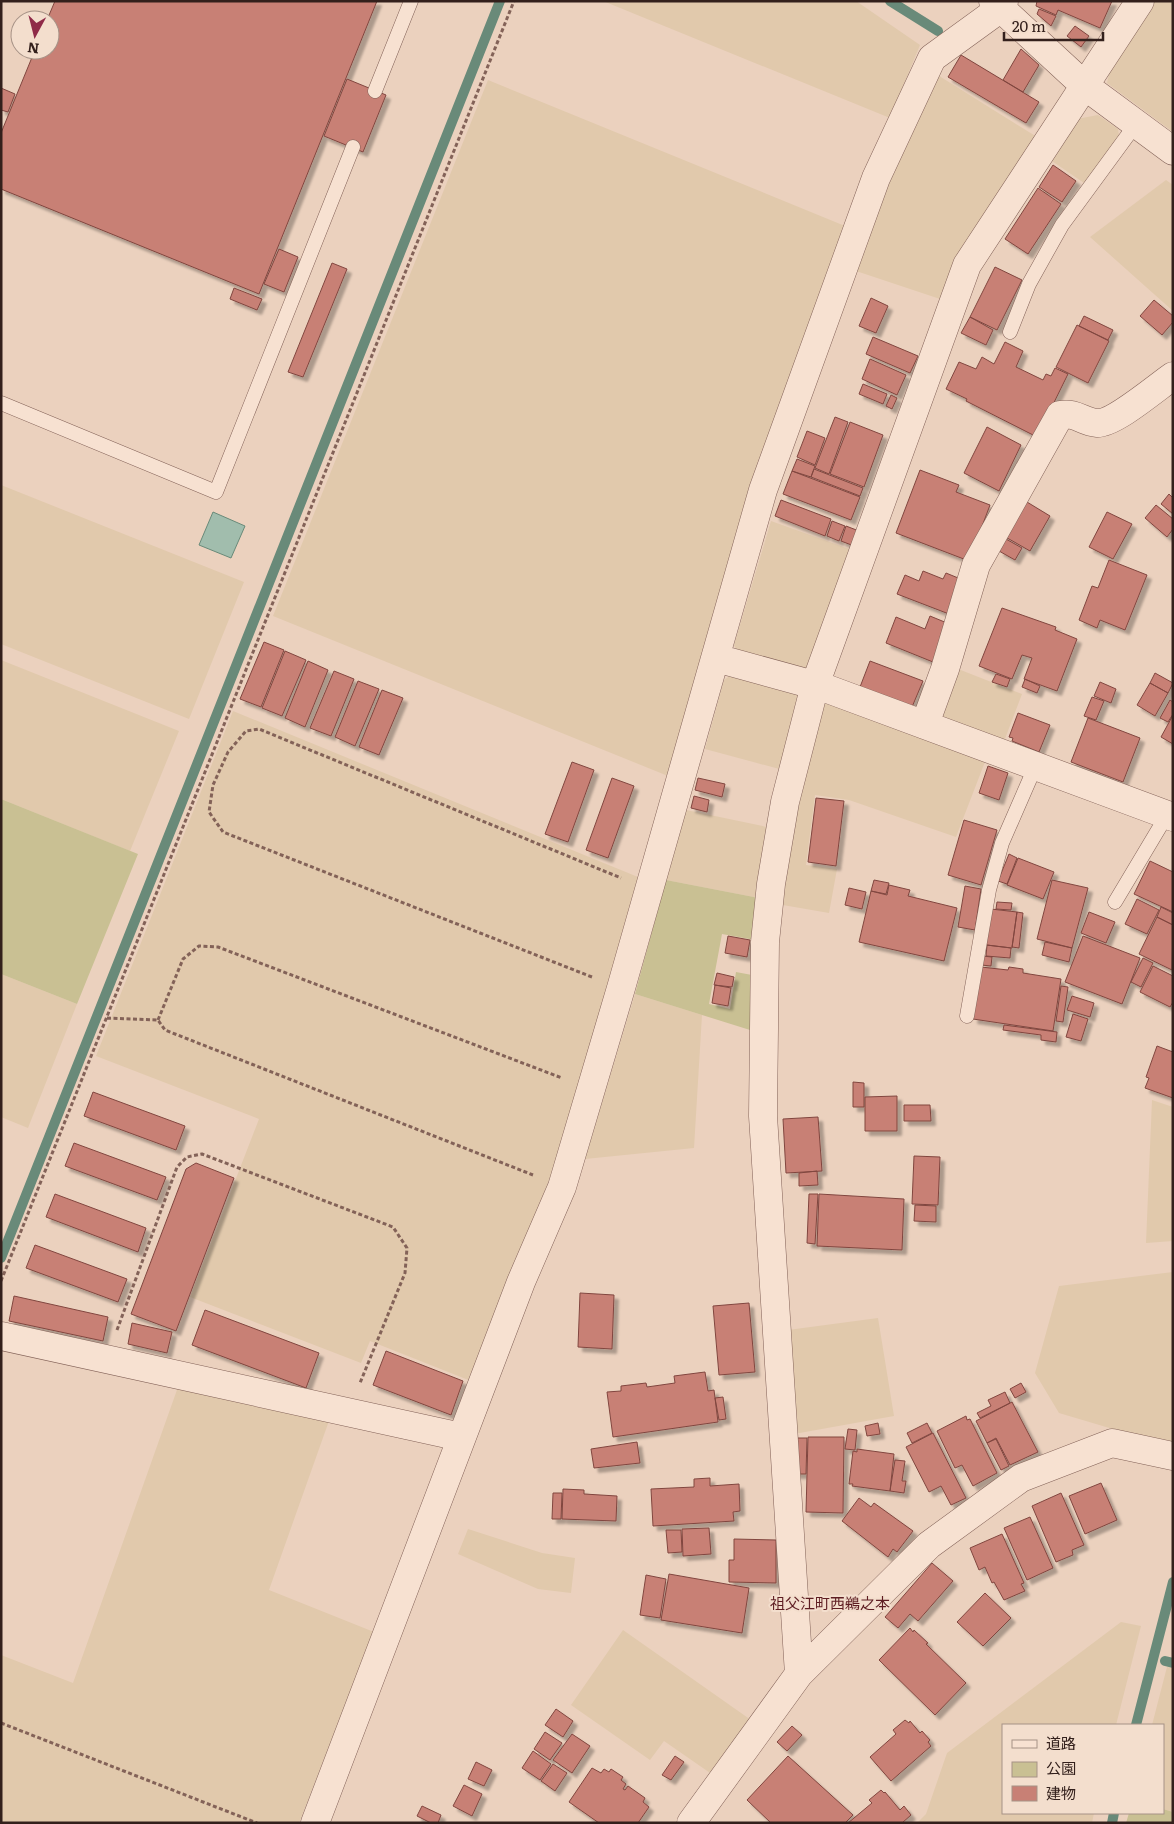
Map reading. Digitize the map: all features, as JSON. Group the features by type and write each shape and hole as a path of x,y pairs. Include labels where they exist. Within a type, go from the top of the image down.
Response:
{"street":[{"path":"799,1674 763,1116 765,942 771,884 785,802 815,685 967,265 1140,1"},
{"path":"315,1823 521,1282 562,1186 621,988 763,490 876,178 932,58 999,4 1086,86 1173,151"},
{"path":"925,724 945,669 976,565 1060,414 1070,413 1097,423 1110,421 1173,376"},
{"path":"716,658 815,685 1170,816"},
{"path":"1,1336 461,1437"},
{"path":"691,1823 799,1674 929,1544 1021,1478 1112,1443 1173,1456"}],"lane":[{"path":"375,91 411,1"},
{"path":"1010,332 1029,284 1062,225 1136,124"},
{"path":"1,403 216,492 353,148"},
{"path":"967,1016 989,890 1002,843 1036,765"},
{"path":"1115,902 1170,816"}],"path":[{"path":"1,1281 514,1"},
{"path":"621,988 223,832 209,812 213,786 228,752 246,731 259,729 649,889"},
{"path":"158,1020 183,959 199,946 218,947 590,1090"},
{"path":"107,1018 158,1020"},
{"path":"158,1020 165,1030 562,1186"},
{"path":"106,1359 177,1167 187,1157 202,1154 393,1227 407,1248 405,1274 348,1412"},
{"path":"1,1724 257,1823"}],"shaded area":[{"path":"603,1 856,1 920,45 890,118"},
{"path":"1155,1 1173,1 1173,132 1107,83 1109,74"},
{"path":"936,74 1037,137 943,300 856,271 877,208"},
{"path":"488,80 845,226 668,776 273,616"},
{"path":"1098,115 1118,129 1119,136 1084,183 1049,159 1077,119"},
{"path":"1166,180 1173,185 1173,311 1090,237"},
{"path":"1,485 244,582 189,719 1,644"},
{"path":"213,512 245,526 231,558 199,545"},
{"path":"771,521 852,550 809,673 738,652 734,645"},
{"path":"1,660 179,731 130,851 1,799"},
{"path":"953,667 1022,694 1003,744 934,717"},
{"path":"731,675 799,695 783,770 705,749 724,680"},
{"path":"838,700 988,754 956,837 849,800 815,795 806,865 837,869 829,913 777,904 794,803 822,705"},
{"path":"233,711 638,877 560,1152 471,1381 370,1341 361,1363 190,1297 259,1119 96,1056"},
{"path":"686,810 772,828 759,898 666,880"},
{"path":"1,974 77,1004 28,1128 1,1117"},
{"path":"635,994 702,1015 694,1148 585,1159"},
{"path":"1152,1100 1173,1107 1173,1241 1146,1243"},
{"path":"1173,1272 1173,1444 1170,1446 1059,1413 1035,1373 1059,1286"},
{"path":"878,1318 894,1416 794,1434 788,1330"},
{"path":"178,1387 330,1418 269,1590 374,1632 299,1823 1,1823 1,1655 73,1683"},
{"path":"468,1529 542,1553 575,1558 571,1593 538,1589 458,1554"},
{"path":"1121,1622 1141,1626 1116,1724 1002,1724 1002,1814 1094,1814 1092,1823 917,1823 926,1814 947,1753"},
{"path":"623,1630 751,1720 713,1775 664,1741 650,1760 571,1705"},
{"path":"1167,1667 1173,1668 1173,1812 1164,1809 1164,1724 1152,1724"}],"green space":[{"path":"1,799 138,854 77,1004 1,974"},
{"path":"666,880 759,898 755,940 722,934 709,1004 730,1009 736,972 752,975 750,1030 635,994"},
{"path":"1164,1809 1173,1812 1173,1823 1126,1823 1129,1814 1164,1814"}],"building":[{"path":"55,1 377,1 259,294 1,189 1,133 31,60 60,60 60,10 51,10"},
{"path":"1037,1 1112,1 1100,28 1058,10 1056,15 1036,6"},
{"path":"1039,9 1056,16 1051,26 1037,14"},
{"path":"1075,26 1089,36 1081,47 1067,36"},
{"path":"1021,49 1039,65 1023,92 1003,80"},
{"path":"961,55 1039,102 1026,123 948,77"},
{"path":"347,79 386,95 363,152 324,136"},
{"path":"1,88 15,94 8,112 1,110"},
{"path":"1053,165 1076,181 1062,202 1039,187"},
{"path":"1038,188 1061,204 1028,254 1005,239"},
{"path":"279,249 298,257 284,292 264,284"},
{"path":"332,263 347,269 303,377 288,372"},
{"path":"995,267 1022,280 997,330 970,317"},
{"path":"234,288 262,299 257,310 230,299"},
{"path":"871,298 888,306 876,333 859,326"},
{"path":"1154,300 1173,316 1173,322 1162,335 1140,316"},
{"path":"1084,316 1113,330 1108,340 1079,326"},
{"path":"970,317 993,330 986,345 961,333"},
{"path":"1077,325 1109,341 1088,383 1056,367"},
{"path":"873,337 918,356 910,373 866,354"},
{"path":"1005,342 1023,351 1016,367 1043,380 1046,374 1051,376 1055,368 1068,374 1037,437 946,389 959,362 976,369 982,357 994,364"},
{"path":"870,359 906,375 897,395 862,379"},
{"path":"863,384 887,394 883,404 859,394"},
{"path":"891,395 897,398 892,409 886,406"},
{"path":"835,417 848,422 829,474 815,468"},
{"path":"850,422 883,435 864,487 830,474"},
{"path":"987,427 1021,445 999,491 964,473"},
{"path":"807,431 825,438 815,465 797,457"},
{"path":"797,459 815,466 811,477 792,471"},
{"path":"814,469 863,488 860,496 811,477"},
{"path":"920,470 959,485 956,492 990,505 969,561 896,533"},
{"path":"792,471 860,497 851,520 783,494"},
{"path":"1169,494 1173,498 1173,514 1161,504"},
{"path":"1022,499 1050,516 1030,551 1002,535"},
{"path":"781,500 831,519 825,536 775,516"},
{"path":"1156,505 1173,519 1173,529 1167,537 1145,518"},
{"path":"1107,512 1132,524 1113,559 1089,547"},
{"path":"832,521 845,526 839,541 827,536"},
{"path":"846,526 859,531 854,546 841,541"},
{"path":"1006,539 1022,548 1015,560 999,551"},
{"path":"1109,560 1147,575 1125,630 1100,620 1097,628 1079,620 1092,586 1098,588"},
{"path":"923,571 943,579 946,573 963,580 949,614 897,594 905,575 919,581"},
{"path":"1002,608 1056,627 1055,630 1077,639 1057,691 1024,679 1032,658 1022,655 1012,679 979,666"},
{"path":"930,616 947,623 933,662 886,643 896,617 925,629"},
{"path":"264,642 284,650 261,707 240,699"},
{"path":"285,651 306,660 282,716 262,708"},
{"path":"308,661 328,670 305,727 285,718"},
{"path":"870,661 923,681 912,707 860,687"},
{"path":"334,671 354,679 331,736 310,728"},
{"path":"1155,673 1173,683 1168,693 1150,683"},
{"path":"996,674 1010,679 1007,687 992,682"},
{"path":"1025,679 1040,686 1037,693 1022,687"},
{"path":"358,681 379,689 355,746 335,737"},
{"path":"1100,682 1116,689 1111,703 1094,696"},
{"path":"1150,683 1168,693 1155,716 1137,705"},
{"path":"382,690 403,698 379,755 359,747"},
{"path":"1092,697 1104,701 1096,720 1084,716"},
{"path":"1170,700 1173,702 1173,714 1168,722 1160,718"},
{"path":"1018,713 1050,725 1039,752 1012,741 1013,738 1009,737"},
{"path":"1173,715 1173,744 1161,737"},
{"path":"1088,718 1140,738 1123,782 1071,762"},
{"path":"572,762 594,770 568,842 545,834"},
{"path":"988,766 1008,773 999,800 979,793"},
{"path":"612,778 634,786 608,858 586,850"},
{"path":"698,778 725,784 722,797 695,790"},
{"path":"694,796 709,800 707,812 691,808"},
{"path":"816,798 844,801 836,866 808,862"},
{"path":"964,820 997,830 981,885 948,875"},
{"path":"1009,854 1017,858 1007,884 998,881"},
{"path":"1018,858 1054,872 1043,899 1007,885"},
{"path":"1150,861 1173,872 1173,912 1134,894"},
{"path":"874,880 889,883 886,894 871,891"},
{"path":"1052,880 1088,888 1072,948 1037,939"},
{"path":"889,885 910,890 908,896 957,908 944,961 859,942 871,891 887,895"},
{"path":"965,886 981,889 975,930 958,927"},
{"path":"849,888 866,892 862,909 845,905"},
{"path":"1137,899 1159,910 1147,934 1125,924"},
{"path":"997,902 1012,903 1011,910 996,909"},
{"path":"1161,907 1173,913 1173,925 1157,917"},
{"path":"991,909 1017,912 1012,948 986,945"},
{"path":"1017,912 1023,913 1019,948 1012,947"},
{"path":"1089,912 1115,922 1106,943 1081,933"},
{"path":"1157,917 1173,925 1172,970 1139,954"},
{"path":"728,936 750,940 747,957 725,953"},
{"path":"1083,936 1140,958 1122,1004 1065,982"},
{"path":"1045,942 1072,948 1069,962 1042,955"},
{"path":"987,945 1011,948 1010,958 986,956"},
{"path":"982,956 992,957 991,966 981,965"},
{"path":"1143,958 1153,963 1141,987 1131,982"},
{"path":"1153,966 1173,976 1173,1002 1170,1007 1140,992"},
{"path":"981,967 1008,970 1009,967 1023,969 1023,973 1061,979 1053,1031 973,1019"},
{"path":"717,973 734,977 732,987 714,985"},
{"path":"715,985 731,988 728,1006 712,1003"},
{"path":"1061,986 1068,987 1063,1022 1056,1021"},
{"path":"1072,996 1094,1003 1090,1017 1067,1010"},
{"path":"1073,1014 1088,1019 1081,1041 1066,1037"},
{"path":"1004,1025 1057,1032 1056,1042 1041,1040 1041,1035 1003,1030"},
{"path":"1157,1046 1173,1052 1173,1098 1145,1088 1149,1078 1146,1077"},
{"path":"853,1082 864,1083 864,1107 853,1107"},
{"path":"93,1092 185,1126 176,1150 84,1116"},
{"path":"897,1096 897,1131 865,1131 865,1097"},
{"path":"904,1105 930,1105 931,1121 904,1121"},
{"path":"818,1117 822,1171 786,1173 783,1119"},
{"path":"74,1143 166,1177 157,1200 65,1166"},
{"path":"914,1156 940,1157 938,1205 912,1204"},
{"path":"196,1163 234,1178 176,1331 131,1314 186,1169"},
{"path":"817,1171 818,1185 799,1186 799,1173"},
{"path":"55,1194 146,1228 138,1252 46,1217"},
{"path":"809,1194 818,1194 815,1244 807,1243"},
{"path":"819,1194 904,1199 902,1250 817,1246"},
{"path":"915,1205 936,1206 936,1222 914,1221"},
{"path":"35,1245 127,1279 118,1302 26,1268"},
{"path":"580,1293 614,1295 612,1349 578,1347"},
{"path":"14,1296 108,1317 103,1341 9,1321"},
{"path":"749,1303 755,1372 719,1375 713,1306"},
{"path":"205,1310 319,1353 306,1388 192,1345"},
{"path":"132,1323 172,1332 167,1353 128,1344"},
{"path":"386,1351 463,1381 451,1415 373,1385"},
{"path":"705,1372 708,1391 714,1390 718,1422 613,1437 607,1392 621,1391 621,1386 646,1383 647,1387 675,1383 674,1376"},
{"path":"1021,1383 1026,1392 1015,1398 1010,1389"},
{"path":"1005,1392 1010,1403 980,1418 977,1413 991,1406 988,1400"},
{"path":"723,1397 726,1419 719,1420 715,1398"},
{"path":"1012,1402 1038,1452 1010,1465 996,1438 987,1443 976,1421"},
{"path":"966,1416 967,1420 970,1419 997,1473 973,1486 962,1465 955,1468 937,1431"},
{"path":"878,1423 880,1434 867,1436 865,1426"},
{"path":"927,1423 932,1433 912,1443 907,1433"},
{"path":"848,1429 857,1430 855,1450 845,1449"},
{"path":"933,1433 966,1498 951,1505 941,1486 929,1492 906,1447"},
{"path":"808,1437 844,1437 843,1513 806,1512"},
{"path":"794,1438 807,1438 806,1474 794,1474"},
{"path":"996,1439 1009,1466 1001,1470 987,1443"},
{"path":"637,1442 640,1463 594,1468 591,1449"},
{"path":"857,1449 894,1454 890,1491 849,1484 853,1451 857,1452"},
{"path":"895,1460 905,1461 902,1481 906,1481 904,1493 890,1491"},
{"path":"710,1478 710,1486 739,1484 740,1511 733,1512 734,1521 653,1526 651,1489 694,1487 694,1479"},
{"path":"1101,1483 1117,1520 1085,1534 1069,1496"},
{"path":"563,1489 584,1490 584,1494 617,1496 616,1521 562,1519"},
{"path":"553,1493 562,1493 561,1519 552,1519"},
{"path":"1061,1493 1084,1545 1072,1550 1073,1555 1056,1562 1032,1506"},
{"path":"859,1498 871,1507 874,1503 913,1531 897,1552 893,1549 888,1557 842,1521"},
{"path":"1030,1517 1053,1568 1027,1580 1004,1528"},
{"path":"709,1528 711,1554 683,1556 682,1529"},
{"path":"666,1530 681,1530 682,1552 668,1553"},
{"path":"1002,1534 1024,1583 1021,1584 1025,1591 1004,1600 994,1582 992,1583 985,1567 979,1570 970,1548"},
{"path":"734,1539 776,1540 776,1583 729,1582 729,1560 734,1560"},
{"path":"932,1563 953,1581 918,1621 910,1614 898,1628 885,1617"},
{"path":"669,1574 749,1588 742,1633 661,1620"},
{"path":"646,1575 666,1579 660,1618 640,1615"},
{"path":"985,1593 1011,1618 983,1646 957,1622"},
{"path":"910,1628 928,1643 926,1644 966,1683 935,1715 879,1660"},
{"path":"556,1709 573,1721 563,1737 545,1725"},
{"path":"905,1720 909,1723 910,1721 920,1733 922,1731 930,1740 928,1742 931,1746 891,1781 870,1757 896,1734 893,1730"},
{"path":"792,1726 802,1735 787,1751 777,1742"},
{"path":"545,1732 562,1743 550,1760 534,1749"},
{"path":"572,1734 590,1746 572,1773 553,1760"},
{"path":"533,1751 551,1764 540,1780 522,1768"},
{"path":"675,1756 684,1762 671,1780 662,1775"},
{"path":"788,1756 853,1815 845,1823 771,1823 747,1800"},
{"path":"476,1762 492,1770 484,1786 468,1779"},
{"path":"553,1764 567,1773 555,1791 541,1781"},
{"path":"592,1768 601,1773 604,1769 609,1772 611,1769 623,1777 621,1780 626,1784 623,1789 625,1790 628,1786 645,1798 643,1802 649,1807 638,1823 599,1823 569,1802"},
{"path":"464,1785 482,1794 472,1816 453,1806"},
{"path":"881,1790 885,1792 900,1810 904,1806 911,1815 902,1823 848,1823 872,1803 869,1800"},
{"path":"422,1806 441,1815 438,1823 431,1823 417,1816"}],"waterway":[{"path":"1,1258 500,1"},
{"path":"890,1 938,31"},
{"path":"1136,1724 1173,1582"},
{"path":"1165,1661 1173,1663"},
{"path":"1112,1823 1114,1814"}],"district":[{"name":"祖父江町西鵜之本","path":"830,1602"}]}
